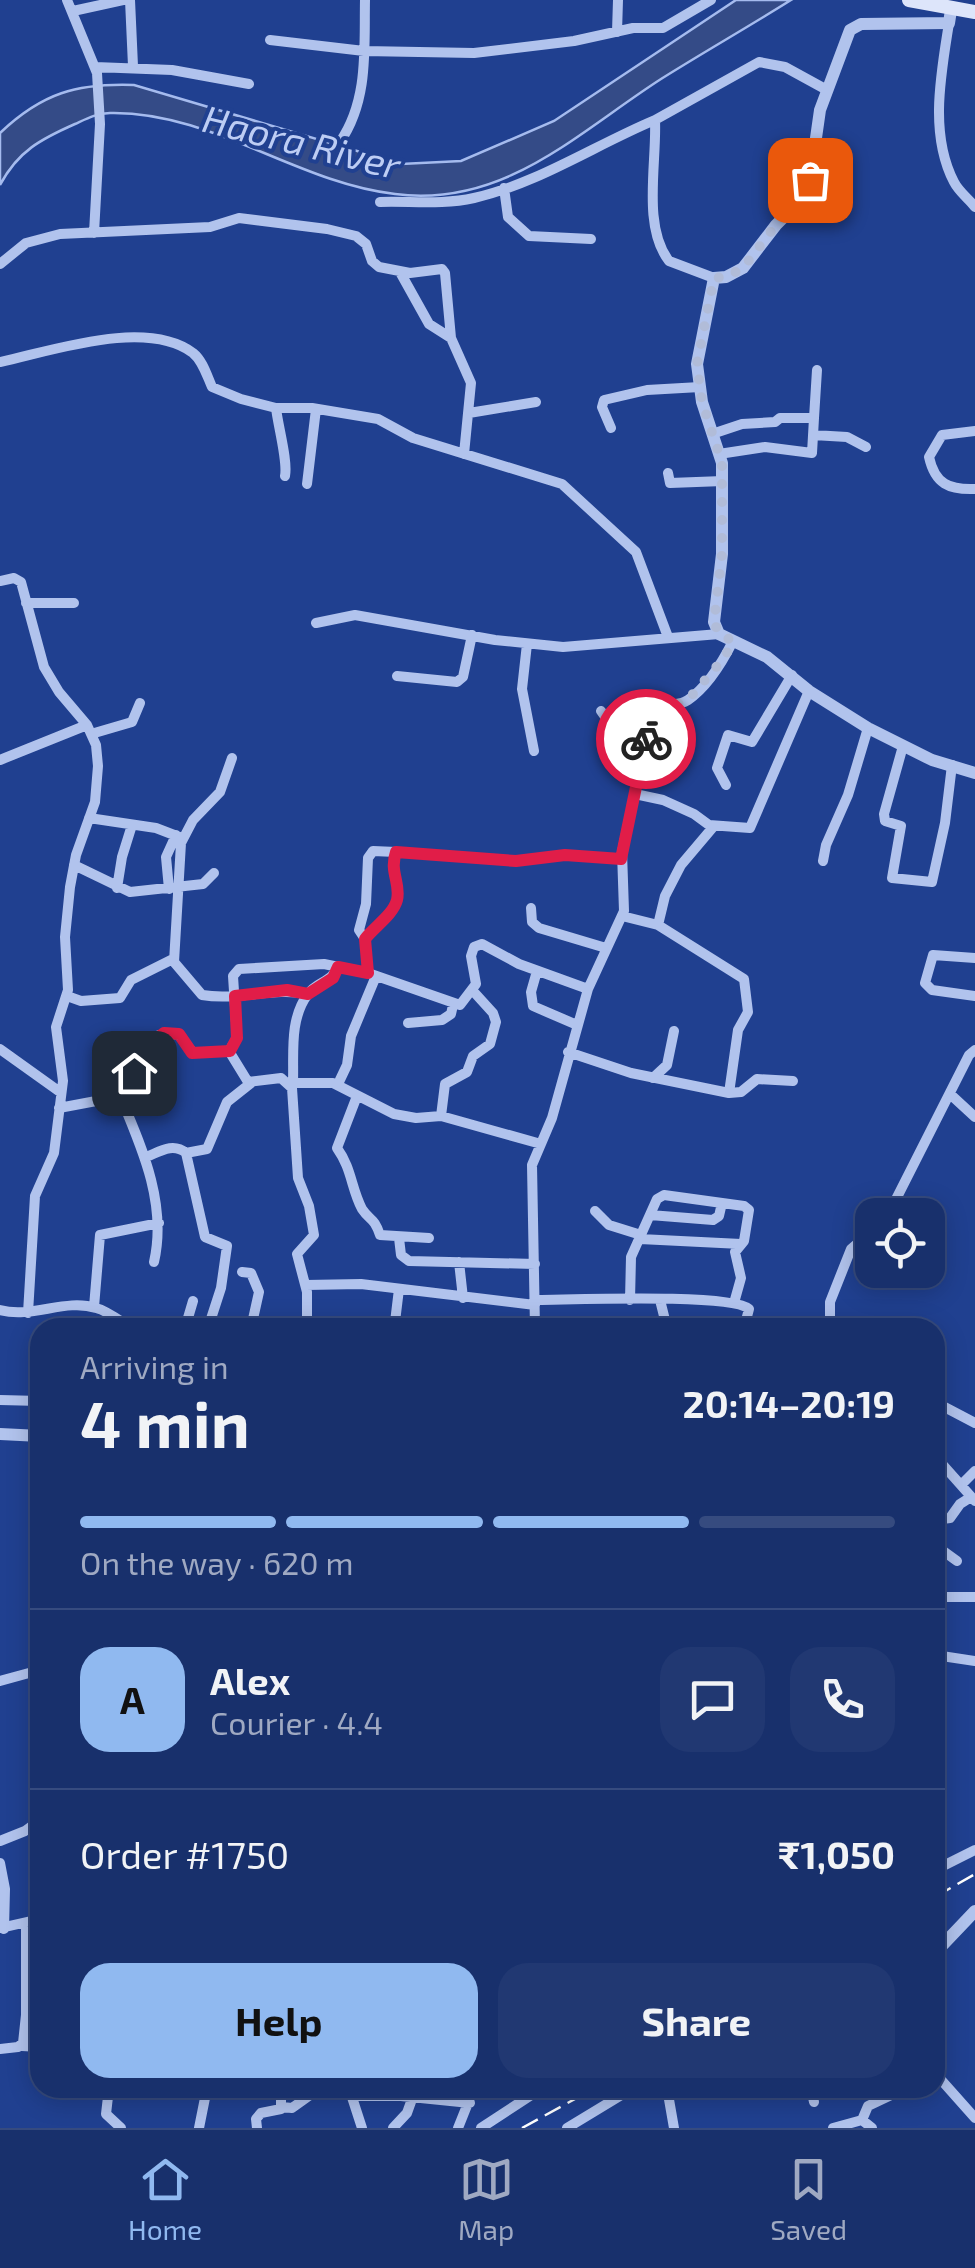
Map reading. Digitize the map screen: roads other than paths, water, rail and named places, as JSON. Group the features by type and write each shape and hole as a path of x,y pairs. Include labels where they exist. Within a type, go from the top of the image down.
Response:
{"main road":[{"path":"909,0 950,16 975,12"}],"street":[{"path":"94,233 100,124 96,70 70,6 126,0 132,66"},
{"path":"340,142 357,112 366,0"},
{"path":"617,32 618,0"},
{"path":"270,40 364,50 474,53 663,28 711,0"},
{"path":"655,120 656,240 669,262 714,278 726,277 743,268 804,197 817,123 841,48 855,26 950,16 940,97 941,135 955,184 975,207"},
{"path":"380,202 457,201 504,188 572,162 759,62 785,68 827,90"},
{"path":"96,70 132,66 249,84"},
{"path":"504,188 506,212 528,236 591,239"},
{"path":"0,264 26,243 60,234 210,227 239,218 288,222 356,236 366,244 375,265 400,272 445,271 451,338 471,382 464,454"},
{"path":"400,272 429,324 451,338"},
{"path":"714,278 699,345 700,387 720,454 723,481 722,554 714,622 719,634"},
{"path":"0,362 112,338 138,337 189,350 198,357 212,387 276,408 316,409 386,421 413,438 556,482 636,552 668,636"},
{"path":"720,454 766,446 812,453 817,370"},
{"path":"611,428 602,407 604,400 648,390 700,387"},
{"path":"469,414 536,402"},
{"path":"276,408 280,444 288,464 285,476"},
{"path":"307,484 316,409"},
{"path":"712,434 780,418 814,418"},
{"path":"975,432 942,435 929,462 946,486 975,489"},
{"path":"813,435 846,437 866,447"},
{"path":"668,473 670,482 723,481"},
{"path":"0,581 18,580 47,674 89,729 96,745 98,766 95,802 74,865 65,937 67,996 56,1027 63,1069 59,1108 54,1153 37,1188 34,1205 28,1313"},
{"path":"26,603 74,604"},
{"path":"316,622 355,615 527,644 578,646 719,634 767,656 809,691 868,728 903,746 975,773"},
{"path":"397,676 457,682 462,677 472,634"},
{"path":"535,1318 531,1171 552,1118 588,988 622,916 621,859 653,713 692,697 733,641"},
{"path":"527,644 522,689 534,751"},
{"path":"726,784 717,772 725,740 731,735 752,742 792,675"},
{"path":"635,794 664,800 714,826 746,829 754,824 809,691"},
{"path":"0,760 89,729 132,722 140,703"},
{"path":"601,712 608,721 649,727"},
{"path":"824,861 826,845 848,795 868,728"},
{"path":"903,746 884,814 885,821 901,826 892,878 898,881 932,882 945,824 952,765"},
{"path":"232,758 220,792 166,857 175,888 172,958 199,993 235,996 287,990 308,994"},
{"path":"89,818 156,828 180,836"},
{"path":"117,888 132,825"},
{"path":"658,926 665,896 680,865 714,826"},
{"path":"338,1084 347,1066 351,1036 372,975 365,939 359,930 366,904 368,858 373,851 516,861 565,855 621,859"},
{"path":"365,939 397,899 391,868 396,852"},
{"path":"74,865 130,892 208,883 214,874"},
{"path":"530,908 532,922 539,928 606,948"},
{"path":"622,916 658,926 744,979 748,1012 738,1030 729,1093"},
{"path":"230,1051 237,1038 233,976 239,969 315,964 338,967 372,975 453,1005 464,1003 473,991 477,978 471,952 477,944 588,988"},
{"path":"975,958 933,955 925,983 932,990 975,996"},
{"path":"67,996 81,1001 120,998 135,976 172,958"},
{"path":"307,1318 306,1285 298,1254 314,1235 309,1206 298,1178 292,1083 294,1023 308,994 333,978 338,967"},
{"path":"537,970 532,1006 577,1025"},
{"path":"442,1116 445,1084 467,1072 474,1056 490,1044 496,1022 494,1013 473,991"},
{"path":"408,1023 442,1020 451,1014 453,1005"},
{"path":"653,1078 667,1066 674,1030"},
{"path":"59,1108 121,1098 131,1090 134,1073 150,1064 152,1042 159,1035 179,1034 192,1053 230,1051"},
{"path":"0,1049 60,1092"},
{"path":"897,1198 975,1050"},
{"path":"230,1051 251,1083"},
{"path":"568,1052 653,1078 729,1093 741,1092 756,1079 793,1080"},
{"path":"146,1157 175,1148 186,1154 207,1149 227,1102 251,1083 276,1077 292,1083 338,1084 394,1114 416,1118 442,1116 540,1144"},
{"path":"950,1094 975,1117"},
{"path":"357,1096 336,1148 348,1164 363,1210 376,1220 380,1235 430,1238"},
{"path":"121,1098 146,1157 159,1223 154,1262"},
{"path":"186,1154 204,1234 213,1242 228,1246 211,1318"},
{"path":"630,1300 631,1262 657,1199 664,1195 749,1210 741,1244 735,1252 740,1278 734,1304"},
{"path":"650,1215 713,1220 722,1203"},
{"path":"596,1211 609,1226 640,1237 741,1244"},
{"path":"94,1307 100,1235 159,1223"},
{"path":"399,1238 401,1255 409,1260 535,1264"},
{"path":"830,1318 830,1302 855,1246"},
{"path":"459,1262 463,1298"},
{"path":"242,1272 252,1273 258,1287 253,1318"},
{"path":"306,1285 352,1283 535,1303 660,1300 734,1304 748,1306 746,1318"},
{"path":"396,1318 399,1289"},
{"path":"188,1318 194,1300"},
{"path":"660,1300 664,1318"},
{"path":"0,1310 28,1313 80,1305 94,1307 108,1318"},
{"path":"0,1400 30,1401"},
{"path":"945,1408 975,1422"},
{"path":"0,1434 30,1436"},
{"path":"945,1467 973,1499 960,1504 950,1518 945,1519"},
{"path":"961,1485 975,1470"},
{"path":"945,1552 957,1561"},
{"path":"945,1598 975,1597"},
{"path":"945,1657 975,1662"},
{"path":"0,1681 30,1673"},
{"path":"0,1840 30,1827"},
{"path":"945,1865 975,1850"},
{"path":"0,1863 4,1888 2,1928 30,1924"},
{"path":"945,1942 975,1911"},
{"path":"22,2046 26,1925"},
{"path":"0,2049 30,2046"},
{"path":"945,2084 975,2118"},
{"path":"100,2128 108,2098"},
{"path":"199,2128 205,2098"},
{"path":"282,2098 282,2107"},
{"path":"257,2128 260,2113 292,2108 306,2098"},
{"path":"353,2098 362,2128"},
{"path":"403,2098 470,2103"},
{"path":"458,2128 471,2098"},
{"path":"481,2128 527,2098"},
{"path":"566,2128 616,2098"},
{"path":"669,2098 674,2128"},
{"path":"813,2098 814,2102"},
{"path":"833,2128 867,2124 868,2106 885,2098"},
{"path":"393,2128 408,2113 412,2099"},
{"path":"106,2114 122,2128"}],"water":[{"name":"Haora River","path":"736,0 791,0 661,79 537,162 471,190 434,195 395,194 359,187 183,123 147,115 110,113 87,118 41,141 15,163 0,185 0,133 15,119 61,93 114,85 134,85 401,164 461,161 554,121"}],"railway":[{"path":"945,1891 975,1874"},
{"path":"522,2128 577,2098"}]}
